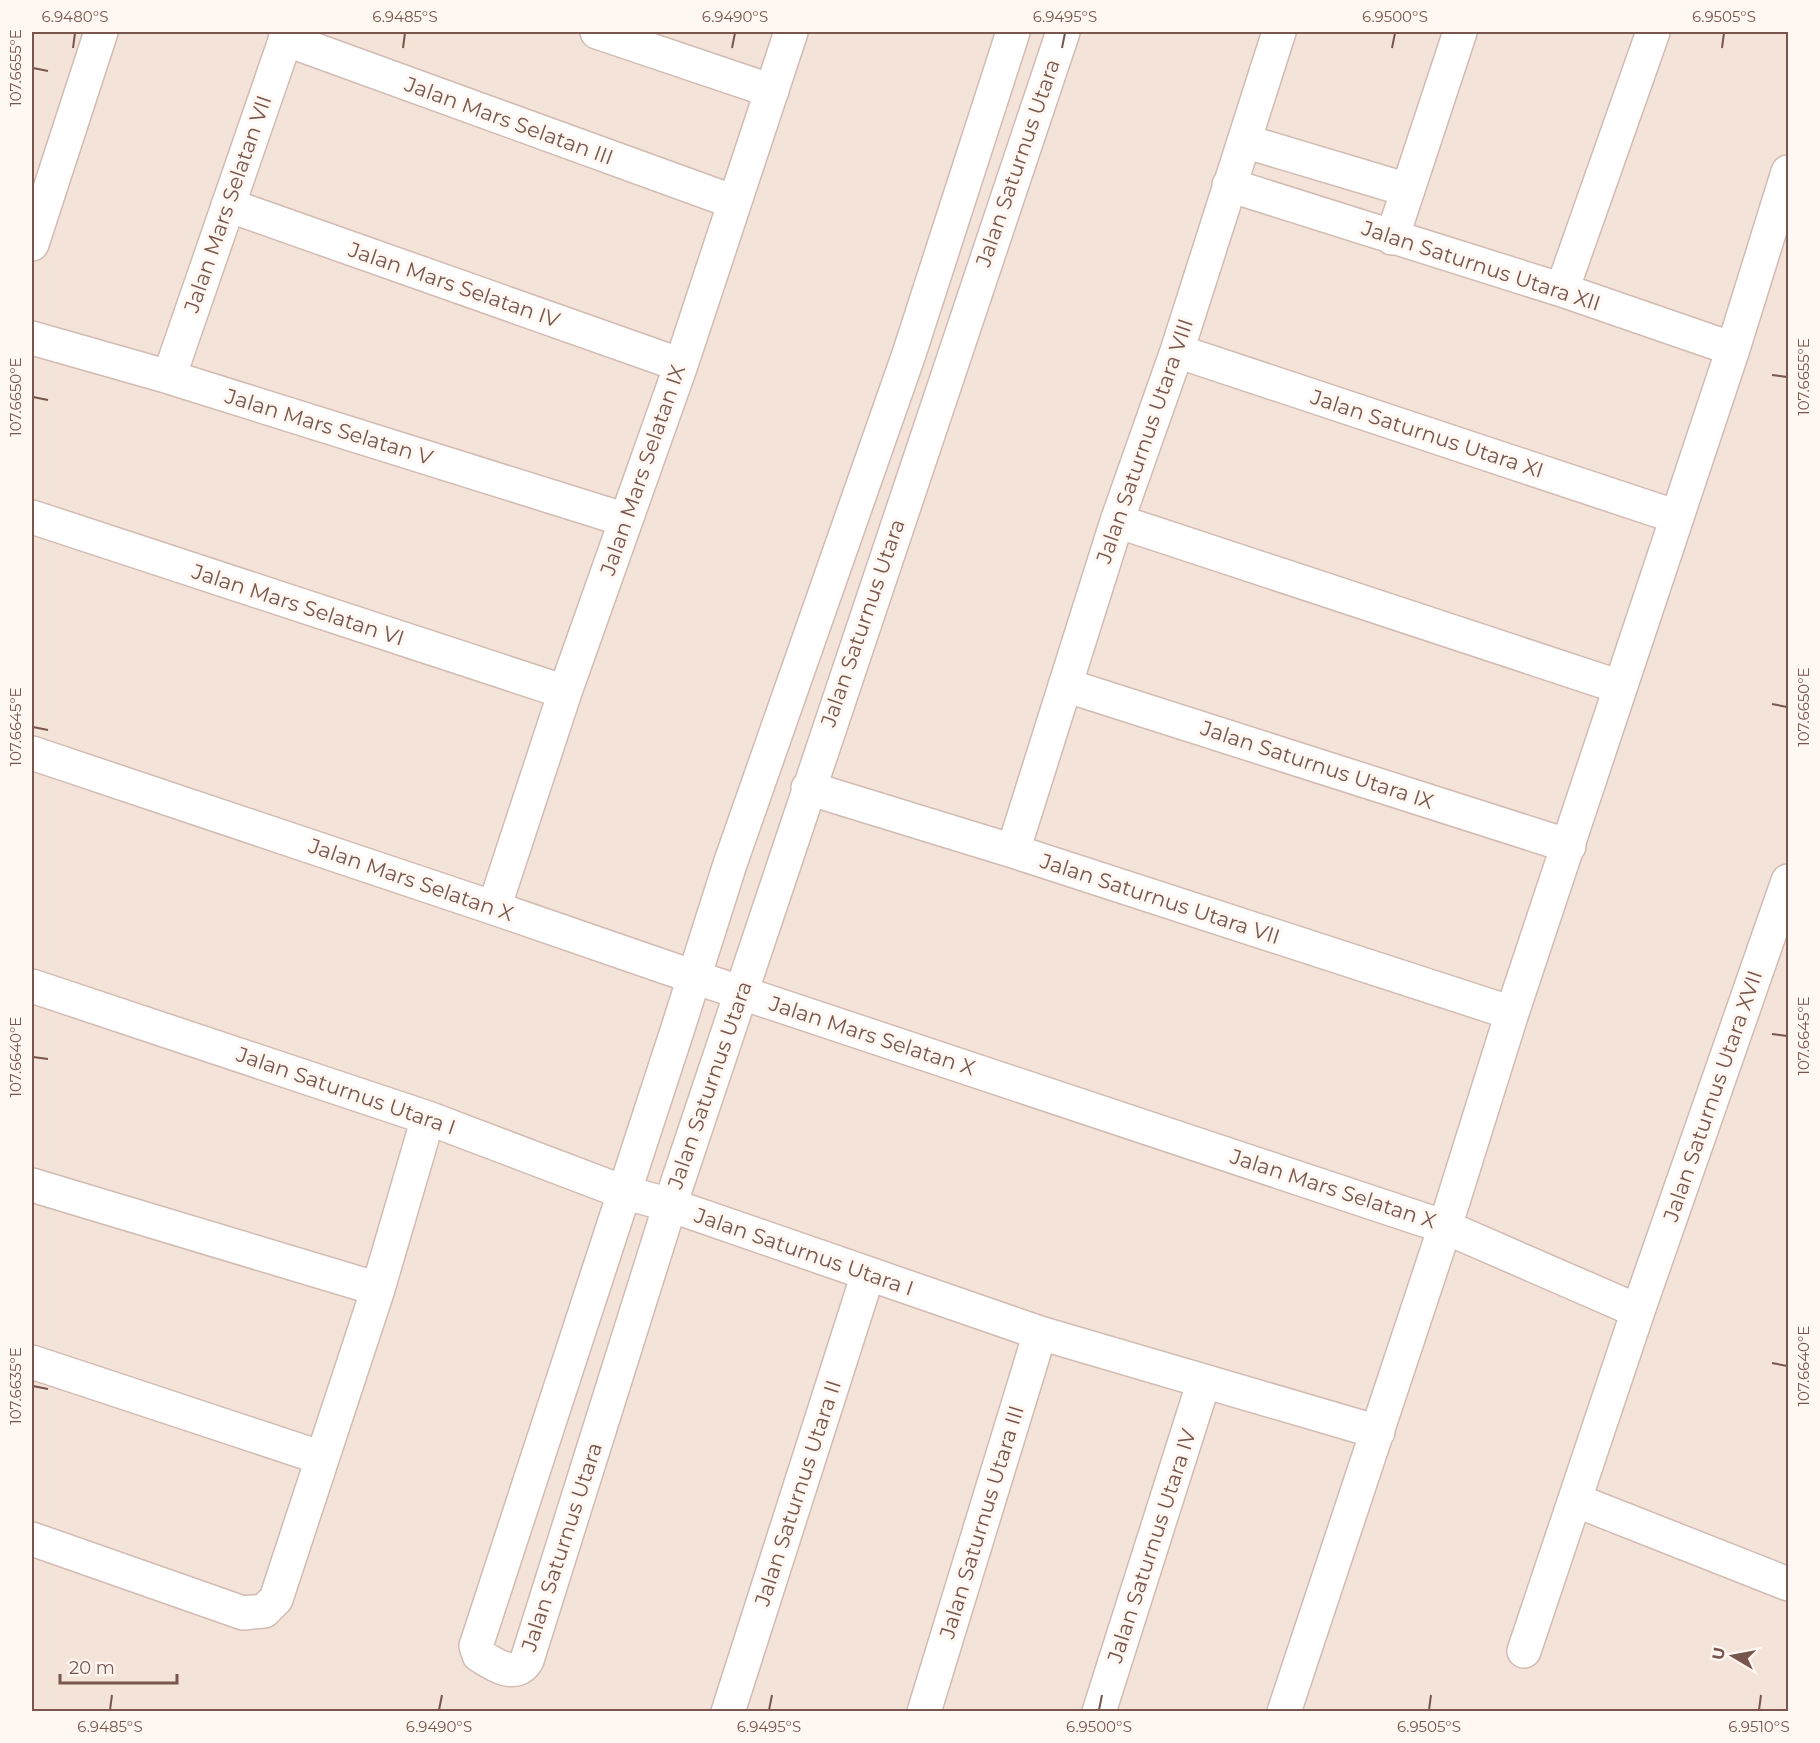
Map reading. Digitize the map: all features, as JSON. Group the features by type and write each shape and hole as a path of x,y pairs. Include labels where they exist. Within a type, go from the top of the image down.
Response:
{"street":[{"path":"32,244 101,32"},
{"path":"597,32 772,91"},
{"name":"Jalan Mars Selatan IX","path":"494,908 565,692 681,365 791,32"},
{"name":"Jalan Saturnus Utara","path":"1013,32 909,354 730,864 478,1637 476,1646 479,1655 500,1667 512,1670 519,1668 527,1660 670,1205 1063,32"},
{"name":"Jalan Saturnus Utara VIII","path":"1013,851 1117,521 1177,351 1279,32"},
{"path":"1392,238 1460,32"},
{"path":"1562,290 1653,32"},
{"name":"Jalan Mars Selatan III","path":"286,35 734,202"},
{"name":"Jalan Mars Selatan VII","path":"169,376 286,35"},
{"path":"1244,141 1408,190"},
{"path":"1284,1712 1445,1227 1512,1013 1733,349 1788,172"},
{"name":"Jalan Saturnus Utara XII","path":"1229,184 1392,238 1562,290 1733,349"},
{"name":"Jalan Mars Selatan IV","path":"228,205 681,365"},
{"name":"Jalan Mars Selatan V","path":"32,338 169,376 626,520"},
{"name":"Jalan Saturnus Utara XI","path":"1177,351 1677,517"},
{"name":"Jalan Mars Selatan VI","path":"32,517 565,692"},
{"path":"1117,521 1620,687"},
{"name":"Jalan Saturnus Utara IX","path":"1065,685 1569,846"},
{"name":"Jalan Mars Selatan X","path":"32,753 694,977 1445,1227 1638,1311"},
{"name":"Jalan Saturnus Utara VII","path":"808,788 1013,851 1512,1013"},
{"name":"Jalan Saturnus Utara XVII","path":"1524,1651 1638,1311 1788,881"},
{"name":"Jalan Saturnus Utara I","path":"32,986 428,1118 623,1192 670,1205 1040,1333 1378,1432"},
{"path":"32,1539 243,1613 264,1611 276,1599 378,1290 428,1118"},
{"path":"32,1185 378,1290"},
{"name":"Jalan Saturnus Utara II","path":"728,1712 868,1274"},
{"name":"Jalan Saturnus Utara III","path":"924,1712 1040,1333"},
{"path":"32,1362 322,1458"},
{"name":"Jalan Saturnus Utara IV","path":"1099,1712 1204,1381"},
{"path":"1575,1500 1786,1576"}],"shaded area":[{"path":"32,32 1788,32 1788,1711 32,1711"}]}
